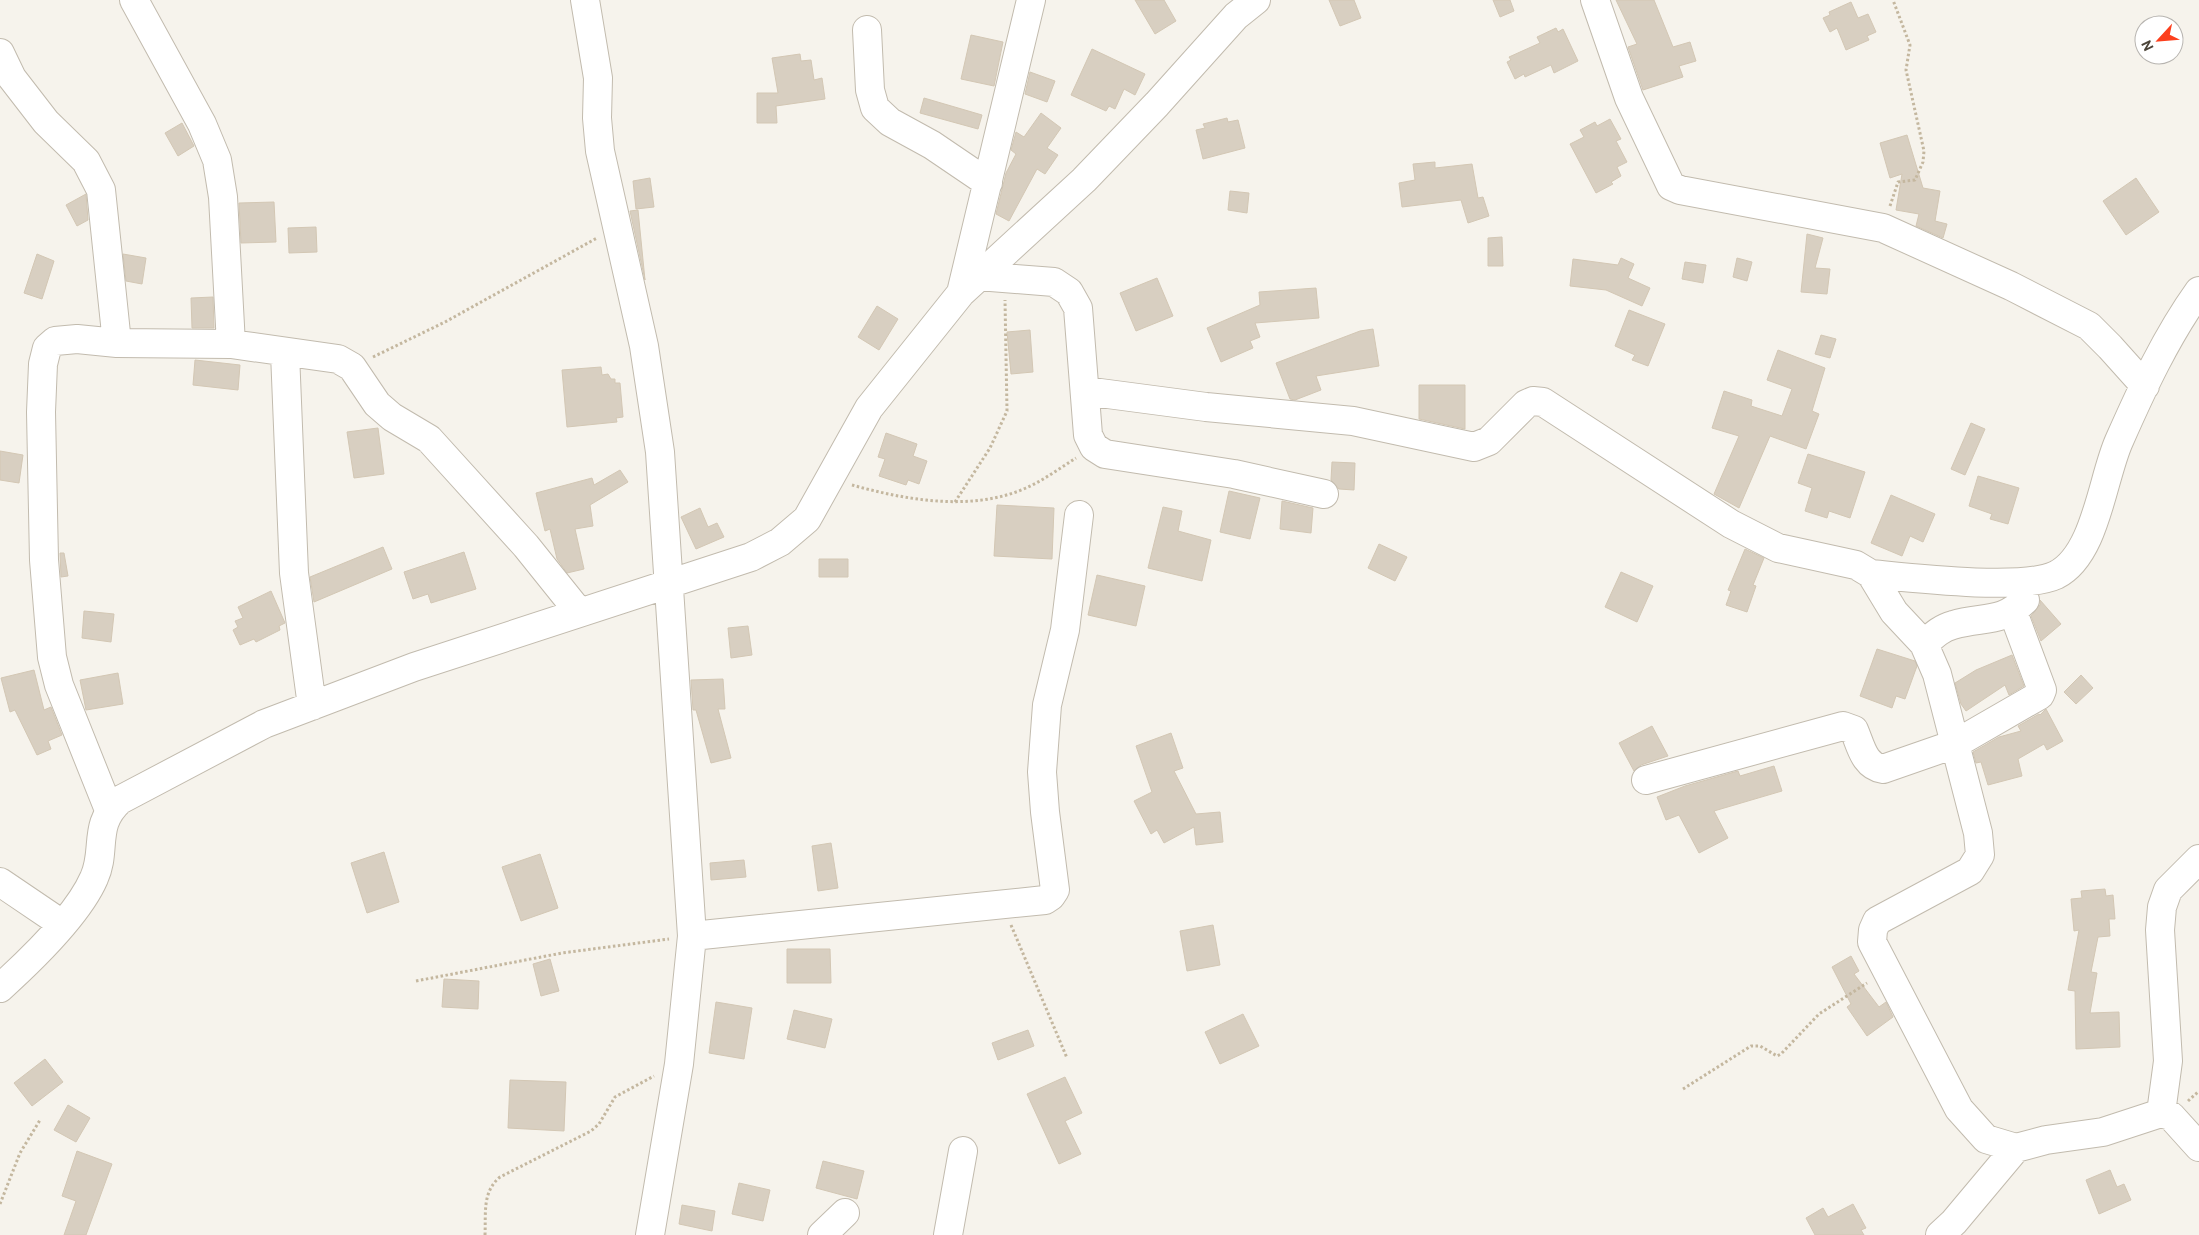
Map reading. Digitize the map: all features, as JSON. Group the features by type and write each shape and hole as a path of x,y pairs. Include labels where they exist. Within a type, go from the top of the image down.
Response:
{"street":[{"path":"134,0 202,124 217,160 223,197 231,344"},
{"path":"585,0 598,78 597,118 600,151 644,346 658,442 670,585 692,936 679,1064 650,1235"},
{"path":"981,282 988,183 1032,0"},
{"path":"1595,0 1629,98 1671,186 1680,190 1883,228 2011,286 2089,326 2145,386"},
{"path":"0,988 62,924 84,898 95,876 102,830 109,810 120,800 264,724 414,667 579,612 670,585 751,556 780,542 807,519 869,408 981,282 1084,180 1157,104 1238,5"},
{"path":"867,30 870,90 875,108 890,122 932,145 988,183"},
{"path":"0,53 12,78 46,122 86,161 101,190 117,344"},
{"path":"981,282 1054,282 1070,292 1078,308 1088,434 1094,447 1105,454 1234,474 1324,494"},
{"path":"1085,391 1206,407 1353,421 1474,447 1489,441 1526,404 1533,401 1544,402 1732,524 1778,548 1856,565 1871,574 1998,582 2039,581 2067,568 2078,556 2095,517 2118,443 2177,321 2199,291"},
{"path":"109,810 60,685 52,657 44,560 41,412 43,364 47,348 55,341 77,339 117,344 231,344 338,359 352,367 377,404 392,418 429,439 526,546 579,612"},
{"path":"285,353 294,573 312,706"},
{"path":"692,936 1045,900 1051,896 1055,890 1044,812 1042,772 1048,704 1065,630 1079,515"},
{"path":"1871,574 1894,612 1924,644 1937,674 1978,833 1980,855 1970,871 1877,921 1873,930 1872,942 1959,1109 1986,1139 2016,1148 2046,1140 2104,1132 2162,1112 2171,1116 2199,1147"},
{"path":"1924,644 1938,632 1952,625 1998,617 2013,612 2055,575"},
{"path":"1646,780 1843,726 1854,730 1868,763 1874,768 1883,769 1955,744 2040,695 2042,690 2013,612"},
{"path":"2162,1112 2168,1061 2160,930 2162,907 2168,890 2199,859"},
{"path":"0,882 62,924"},
{"path":"1940,1235 1954,1222 2016,1148"},
{"path":"948,1235 963,1150"},
{"path":"822,1235 845,1213"}],"path":[{"path":"1883,228 1898,182 1915,180 1923,162 1924,151 1906,70 1910,45 1893,0"},
{"path":"352,367 445,322 617,226"},
{"path":"954,502 990,448 1007,410 981,282"},
{"path":"830,478 892,496 954,502 1004,495 1025,489 1094,447"},
{"path":"1002,904 1067,1058"},
{"path":"416,981 562,953 692,936"},
{"path":"1683,1089 1751,1046 1760,1046 1777,1056 1781,1054 1818,1014 1886,970"},
{"path":"485,1235 490,1185 500,1177 591,1131 599,1124 614,1098 679,1064"},
{"path":"0,1204 20,1153 40,1120"}],"building":[{"path":"1135,0 1164,0 1176,21 1155,34"},
{"path":"1329,0 1354,0 1361,18 1340,26"},
{"path":"1493,0 1510,0 1514,11 1500,17"},
{"path":"1616,0 1654,0 1673,47 1690,42 1696,61 1679,66 1683,77 1643,90 1628,47 1637,44"},
{"path":"1851,2 1858,18 1868,14 1876,32 1867,36 1869,40 1846,50 1837,28 1830,32 1823,18 1830,15 1829,12"},
{"path":"1556,28 1558,32 1563,29 1578,61 1554,73 1551,65 1525,77 1524,74 1515,79 1507,62 1511,60 1509,57 1540,43 1537,37"},
{"path":"971,35 1003,42 994,86 961,79"},
{"path":"1092,49 1145,74 1135,95 1124,89 1115,109 1109,106 1106,111 1071,95"},
{"path":"800,54 801,61 811,60 814,80 822,78 825,99 776,106 777,123 757,123 757,93 778,93 772,58"},
{"path":"1030,72 1055,81 1047,102 1025,94"},
{"path":"924,98 982,115 978,129 920,113"},
{"path":"1041,113 1061,128 1047,148 1058,155 1045,174 1037,169 1009,221 996,214 1006,173 1016,154 1011,150 1016,132 1024,137"},
{"path":"1227,118 1228,122 1238,120 1245,148 1203,159 1196,130 1205,128 1203,124"},
{"path":"1610,119 1621,139 1616,141 1627,162 1617,167 1621,176 1611,182 1613,184 1596,193 1570,144 1584,137 1580,130 1595,122 1597,126"},
{"path":"182,123 194,146 178,156 165,133"},
{"path":"1907,135 1923,188 1940,191 1935,221 1947,224 1943,238 1916,226 1919,214 1896,210 1902,174 1890,178 1880,143"},
{"path":"1435,162 1435,168 1472,164 1478,198 1483,197 1489,216 1468,223 1461,200 1402,207 1399,183 1415,180 1413,164"},
{"path":"650,178 654,207 636,209 633,181"},
{"path":"2136,178 2159,212 2126,235 2103,201"},
{"path":"1230,191 1249,193 1247,213 1228,210"},
{"path":"86,194 88,220 77,226 66,205"},
{"path":"274,202 276,242 241,243 239,203"},
{"path":"638,210 645,280 630,211"},
{"path":"316,227 317,252 289,253 288,228"},
{"path":"1807,234 1823,238 1815,268 1830,269 1827,294 1801,292"},
{"path":"1502,237 1503,266 1488,266 1488,238"},
{"path":"37,254 54,261 42,299 24,293"},
{"path":"123,254 146,258 142,284 126,281"},
{"path":"1621,258 1634,264 1628,278 1650,288 1642,306 1606,290 1570,286 1573,259 1618,265"},
{"path":"1737,258 1752,262 1747,281 1733,277"},
{"path":"1685,262 1706,265 1703,283 1682,279"},
{"path":"1157,278 1173,316 1136,331 1120,293"},
{"path":"1316,288 1319,318 1255,323 1260,337 1250,341 1253,348 1221,362 1207,328 1260,305 1259,292"},
{"path":"213,297 214,328 192,328 191,298"},
{"path":"877,306 898,319 879,350 858,337"},
{"path":"1629,310 1665,324 1648,366 1632,360 1635,355 1615,346"},
{"path":"1373,329 1379,366 1316,376 1321,390 1295,400 1290,399 1276,363 1360,331"},
{"path":"1030,330 1033,372 1011,374 1007,332"},
{"path":"1821,335 1836,339 1830,358 1815,354"},
{"path":"1778,350 1825,368 1812,411 1819,414 1806,449 1770,436 1739,508 1714,494 1739,436 1712,428 1724,391 1752,400 1751,406 1782,416 1792,389 1767,380"},
{"path":"195,360 240,365 238,390 193,385"},
{"path":"601,367 602,375 608,374 611,379 615,379 615,383 620,383 623,417 616,418 617,422 567,427 562,370"},
{"path":"1419,385 1465,385 1465,429 1419,419"},
{"path":"1971,423 1985,429 1965,475 1951,469"},
{"path":"378,428 384,474 354,478 347,432"},
{"path":"886,433 917,444 913,456 927,461 919,484 908,480 906,485 879,476 885,459 878,457"},
{"path":"0,451 23,455 19,483 0,480"},
{"path":"1808,454 1865,472 1850,518 1829,511 1827,518 1805,511 1812,488 1798,483"},
{"path":"1332,462 1355,463 1354,490 1339,489 1331,480"},
{"path":"620,470 628,482 590,505 593,526 575,529 584,569 567,573 557,559 550,529 545,531 536,493 592,478 594,485"},
{"path":"1978,476 2019,488 2008,524 1990,519 1992,514 1969,506"},
{"path":"1229,491 1260,498 1250,539 1220,532"},
{"path":"1891,495 1935,514 1923,542 1910,536 1902,556 1871,543"},
{"path":"1282,501 1313,508 1311,533 1280,529"},
{"path":"997,505 1054,508 1052,559 994,556"},
{"path":"1163,507 1182,511 1178,531 1211,540 1202,581 1148,568"},
{"path":"700,508 708,527 717,523 724,537 696,549 681,517"},
{"path":"1379,544 1407,557 1395,581 1368,568"},
{"path":"383,547 392,569 314,602 310,577"},
{"path":"1745,549 1764,558 1753,585 1756,586 1747,612 1726,605 1731,591 1728,590"},
{"path":"464,552 476,589 431,603 428,594 413,599 404,572"},
{"path":"60,553 64,553 68,576 61,577"},
{"path":"819,559 848,559 848,577 819,577"},
{"path":"1621,572 1653,586 1637,622 1605,607"},
{"path":"1097,575 1145,586 1136,626 1088,615"},
{"path":"271,591 285,623 279,626 280,630 256,642 254,639 240,645 233,630 238,627 235,621 243,618 238,607"},
{"path":"2040,600 2061,624 2041,641 2031,616 2040,605"},
{"path":"84,611 114,614 111,642 82,638"},
{"path":"748,626 752,655 731,658 728,628"},
{"path":"1877,649 1915,661 1917,666 1905,699 1896,696 1892,708 1860,696"},
{"path":"2012,655 2024,686 2009,695 2005,685 1966,711 1961,704 1955,683 1976,670"},
{"path":"34,670 44,710 51,707 62,735 48,741 51,749 37,755 15,710 10,712 1,678"},
{"path":"118,673 123,704 86,710 80,680"},
{"path":"2081,675 2093,688 2076,704 2064,692"},
{"path":"723,679 725,709 718,709 731,758 711,763 696,710 693,710 691,680"},
{"path":"2046,709 2063,741 2047,750 2044,744 2018,759 2022,776 1988,785 1981,762 1976,763 1973,752 1999,737 2021,731 2018,726 2040,715"},
{"path":"1652,726 1668,756 1641,765 1634,771 1619,743"},
{"path":"1171,733 1183,768 1174,771 1196,814 1220,812 1223,842 1196,845 1194,827 1164,843 1157,830 1151,834 1134,801 1152,792 1136,746"},
{"path":"1774,766 1782,791 1714,811 1728,838 1699,853 1679,815 1666,820 1657,797 1685,786 1738,771 1740,776"},
{"path":"831,843 838,888 818,891 812,846"},
{"path":"384,852 399,902 367,913 351,863"},
{"path":"540,854 558,908 521,921 502,867"},
{"path":"744,860 746,877 711,880 710,863"},
{"path":"2105,889 2106,896 2113,895 2115,919 2109,919 2110,936 2098,937 2091,972 2097,973 2090,1013 2119,1012 2120,1047 2076,1049 2075,991 2068,990 2079,930 2074,931 2071,899 2082,898 2081,891"},
{"path":"1213,925 1220,965 1187,971 1180,931"},
{"path":"787,949 830,949 831,983 787,983"},
{"path":"1851,956 1859,971 1854,974 1879,1007 1886,1002 1893,1017 1867,1036 1847,1007 1851,1004 1832,967"},
{"path":"550,959 559,991 541,996 533,964"},
{"path":"444,979 479,981 478,1009 442,1007"},
{"path":"716,1002 752,1008 744,1059 709,1053"},
{"path":"794,1010 832,1019 825,1048 787,1039"},
{"path":"1243,1014 1259,1046 1220,1064 1205,1032"},
{"path":"1028,1030 1034,1046 998,1060 992,1043"},
{"path":"45,1059 63,1082 32,1106 14,1083"},
{"path":"1065,1077 1082,1113 1065,1121 1081,1154 1059,1164 1027,1094"},
{"path":"510,1080 566,1082 564,1131 508,1128"},
{"path":"68,1105 90,1118 76,1142 54,1130"},
{"path":"77,1151 112,1164 86,1235 64,1235 76,1201 62,1196"},
{"path":"823,1161 864,1171 857,1199 816,1188"},
{"path":"2110,1170 2117,1187 2124,1184 2131,1200 2099,1214 2086,1180"},
{"path":"739,1183 770,1190 763,1221 732,1214"},
{"path":"1853,1204 1866,1228 1861,1230 1864,1235 1815,1235 1806,1218 1823,1208 1828,1217"},
{"path":"682,1205 715,1211 712,1231 679,1224"}]}
